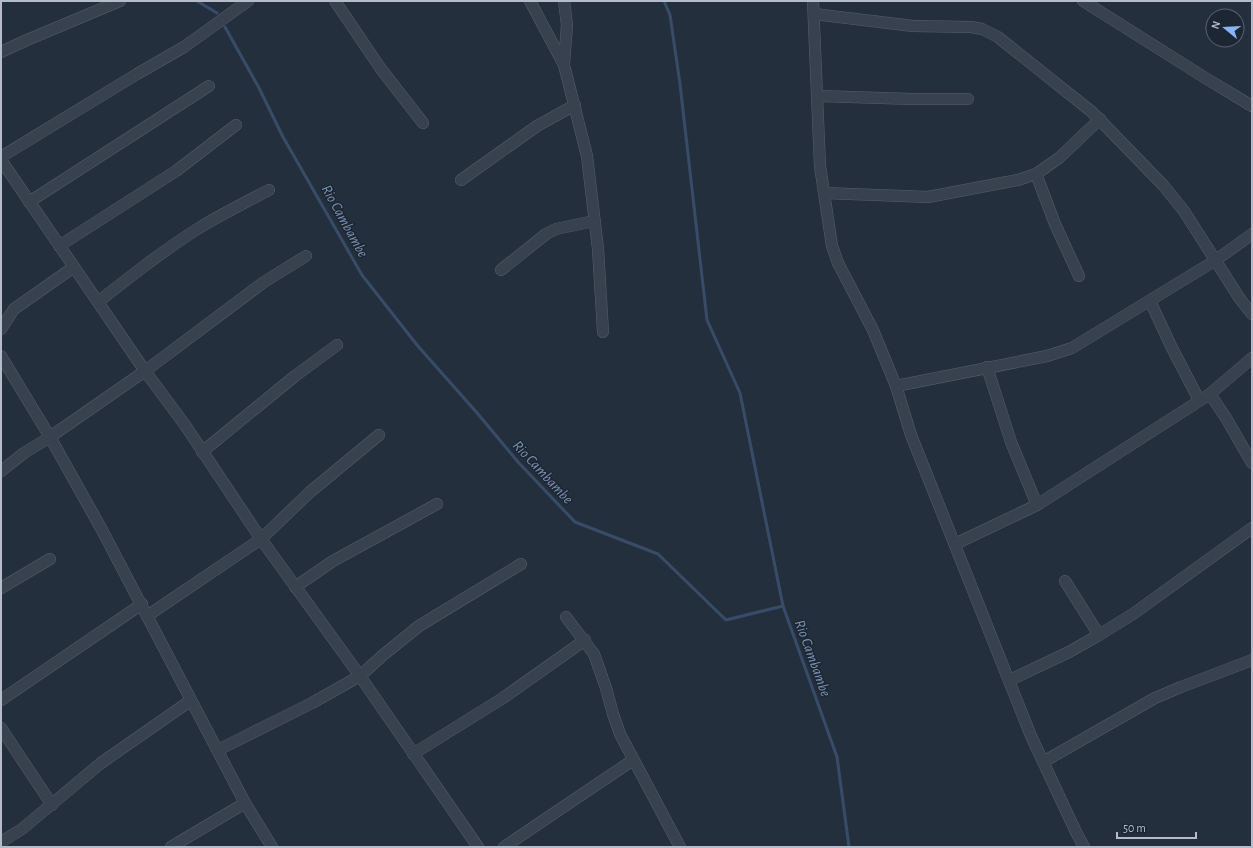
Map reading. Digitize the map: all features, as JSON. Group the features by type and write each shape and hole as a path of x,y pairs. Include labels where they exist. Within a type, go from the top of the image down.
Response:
{"street":[{"path":"1,52 120,1"},
{"path":"1,157 184,47 248,1"},
{"path":"335,1 382,69 423,123"},
{"path":"530,1 564,64 587,156 598,249 603,332"},
{"path":"564,1 567,25 564,64"},
{"path":"813,1 820,166 832,246 838,263 873,330 896,386 911,435 1043,762 1084,847"},
{"path":"1083,1 1252,106"},
{"path":"814,14 913,26 971,27 982,29 998,37 1100,119 1163,185 1184,211 1240,299 1252,314"},
{"path":"29,202 209,86"},
{"path":"818,96 968,99"},
{"path":"461,180 537,126 575,105"},
{"path":"824,193 928,197 1018,180 1036,174 1059,158 1100,119"},
{"path":"59,246 176,171 236,125"},
{"path":"1,160 145,371 185,425 261,539 360,676 478,847"},
{"path":"1036,174 1055,224 1079,276"},
{"path":"98,302 153,259 199,228 269,190"},
{"path":"502,270 546,234 556,229 594,221"},
{"path":"896,386 1048,356 1072,348 1216,260 1252,234"},
{"path":"1,471 24,453 50,437 145,371 264,282 306,256"},
{"path":"1,329 14,309 74,267"},
{"path":"1150,301 1199,400"},
{"path":"202,452 295,376 337,345"},
{"path":"1,356 50,437 102,530 142,604 190,701 218,750 245,803 272,847"},
{"path":"955,544 1037,505 1210,394 1252,358"},
{"path":"987,367 1020,468 1037,505"},
{"path":"1210,394 1226,418 1252,464"},
{"path":"147,616 261,539 310,492 378,435"},
{"path":"295,587 333,561 437,504"},
{"path":"1010,680 1070,652 1099,636 1133,614 1252,528"},
{"path":"3,585 50,559"},
{"path":"218,750 312,703 360,676 419,626 521,564"},
{"path":"1065,581 1099,636"},
{"path":"1,700 142,604"},
{"path":"566,617 585,640 594,654 615,721 633,760 680,847"},
{"path":"413,754 503,698 585,640"},
{"path":"1043,762 1155,698 1252,660"},
{"path":"1,842 22,829 101,763 190,701"},
{"path":"1,728 52,805"},
{"path":"504,847 633,760"},
{"path":"171,847 245,803"}],"waterway":[{"name":"Rio Cambambe","path":"197,1 217,13"},
{"path":"664,1 670,15 680,84 707,320 740,393 783,606"},
{"name":"Rio Cambambe","path":"225,27 259,88 283,137 362,275 417,345 518,462 575,522 658,554 726,620 783,606 837,757 849,847"}]}
